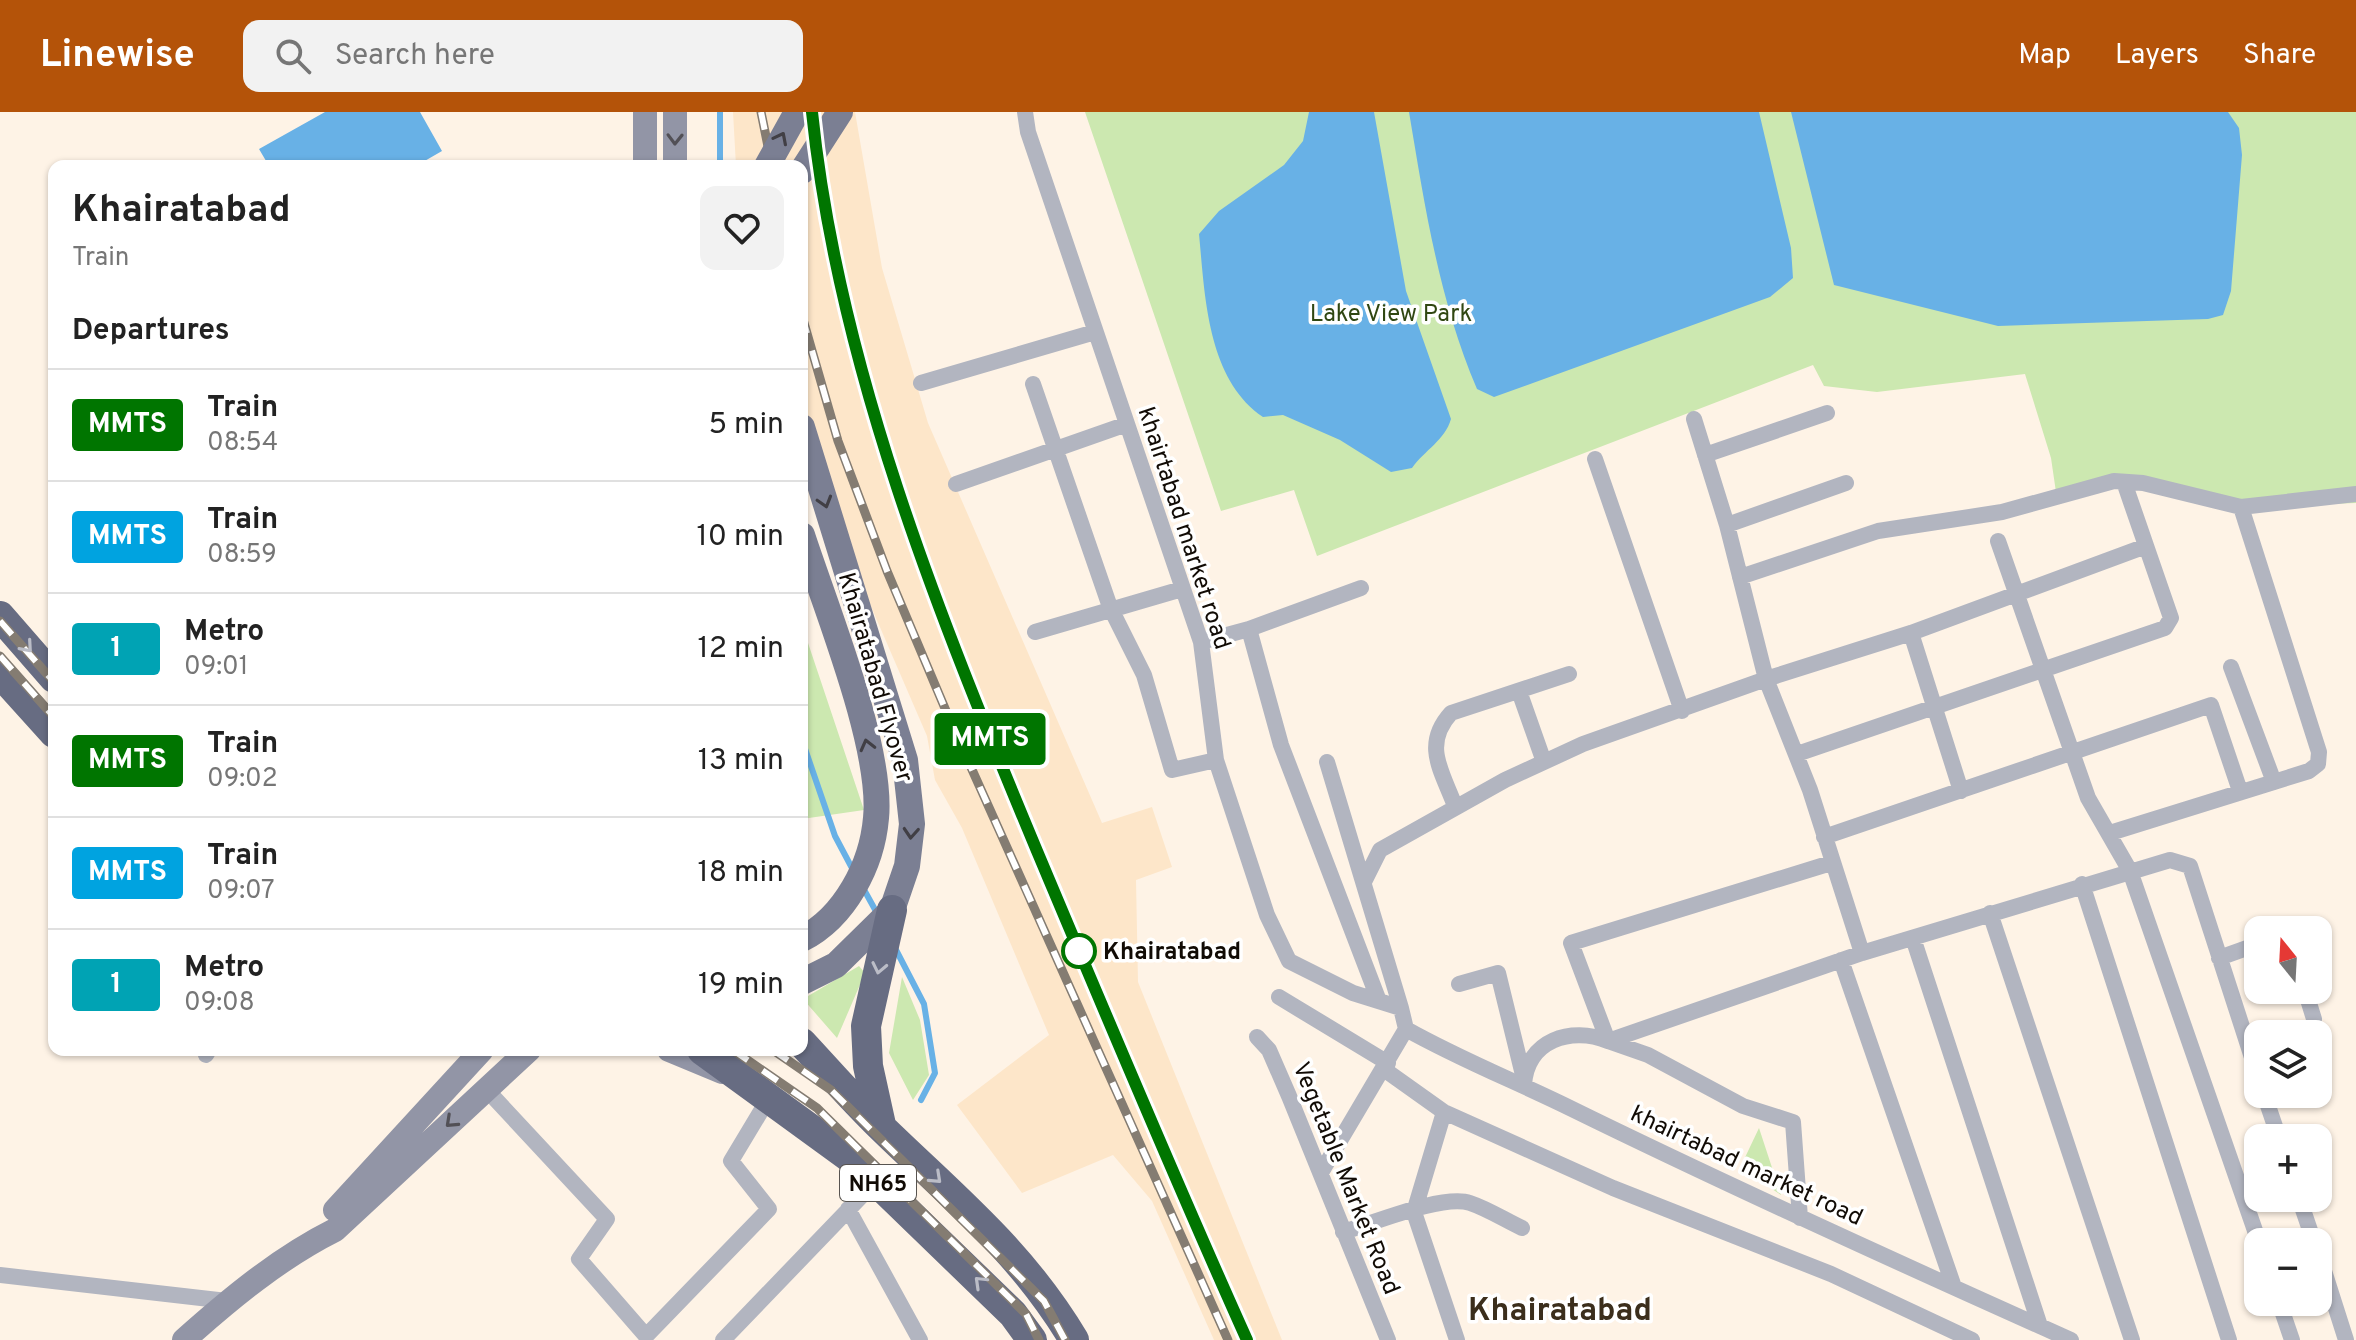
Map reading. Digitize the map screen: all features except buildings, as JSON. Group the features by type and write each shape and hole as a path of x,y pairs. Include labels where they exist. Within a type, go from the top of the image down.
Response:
{"highway":[{"path":"0,616 48,671"},
{"path":"0,673 48,726"},
{"path":"881,1127 868,1066 866,1026 892,910"},
{"name":"NH65","path":"808,1049 881,1127 997,1235 1057,1311 1074,1340"},
{"name":"NH65","path":"711,1056 760,1090 876,1181 1013,1314 1032,1340"}],"main road":[{"path":"770,160 797,112"},
{"path":"808,162 840,112"},
{"name":"Khairatabad Flyover","path":"808,446 905,760 912,824 907,866 892,910 836,965 808,979"},
{"name":"Khairatabad Flyover","path":"808,554 861,718 872,762 877,816 870,855 859,878 811,930"}],"street":[{"path":"645,112 645,160"},
{"path":"675,112 675,160"},
{"name":"khairtabad market road","path":"1025,112 1095,332 1201,642 1216,760 1267,915 1289,961 1401,1008"},
{"path":"921,383 1095,332"},
{"path":"1033,384 1110,607 1144,675 1172,770 1216,760"},
{"path":"1705,455 1827,413"},
{"path":"1694,419 1727,525 1766,679 1797,754 1862,953"},
{"path":"956,484 1127,424"},
{"path":"1595,459 1682,711"},
{"path":"1740,577 1878,531 2002,512 2124,482 2143,483 2241,507 2356,494"},
{"path":"1797,754 2165,628 2171,618 2124,482"},
{"path":"1727,525 1846,483"},
{"path":"2110,833 2309,771 2318,764 2319,752 2241,507"},
{"path":"1998,541 2088,798 2130,871 2254,1228"},
{"path":"1365,880 1380,850 1455,806 1583,744 1766,679 1911,633 2146,546"},
{"path":"1201,642 1249,629 1361,588"},
{"path":"1035,632 1110,607 1182,589"},
{"path":"1249,629 1281,745 1379,1001"},
{"path":"1911,633 1961,791"},
{"path":"2231,667 2274,782"},
{"path":"1455,806 1436,753 1434,739 1439,726 1451,713 1569,674"},
{"path":"1519,691 1544,762"},
{"path":"1824,837 2211,705 2240,791"},
{"path":"1322,1171 1387,1066 1406,1029 1365,880 1327,762"},
{"path":"1608,1041 1862,953 2082,884 2170,860 2190,866 2244,1034"},
{"path":"1608,1041 1571,943 1831,863"},
{"path":"2082,884 2229,1340"},
{"path":"1990,913 2132,1340"},
{"path":"1913,938 2040,1326"},
{"path":"2219,958 2244,949"},
{"path":"1841,960 1954,1287"},
{"path":"1459,984 1498,973 1524,1082"},
{"path":"1279,997 1387,1066 1444,1112 1613,1188 1831,1274 1972,1340"},
{"path":"2309,1004 2314,1019"},
{"name":"khairtabad market road","path":"1406,1029 1455,1057 1524,1082 1800,1218 2071,1340"},
{"path":"1524,1082 1532,1058 1552,1039 1587,1032 1648,1055 1743,1106 1793,1122 1800,1218"},
{"name":"Vegetable Market Road","path":"1257,1037 1269,1050 1322,1171 1343,1232 1388,1340"},
{"path":"309,1243 477,1056"},
{"path":"196,1335 227,1301 309,1243 335,1230 522,1056"},
{"path":"486,1089 607,1219 579,1259 646,1336 769,1209 731,1161 760,1090 683,1056"},
{"path":"1444,1112 1414,1212 1457,1340"},
{"path":"723,1340 876,1181"},
{"path":"1343,1232 1414,1212 1428,1203 1469,1203 1522,1228"},
{"path":"848,1209 920,1340"},
{"path":"0,1275 227,1301"},
{"path":"2332,1296 2346,1340"},
{"path":"2284,1316 2292,1340"}],"shaded area":[{"path":"733,112 855,112 882,268 928,423 1102,823 1152,807 1172,867 1136,880 1138,982 1282,1340 1214,1340 1152,1201 1113,1155 1022,1193 957,1105 1049,1035 962,828 935,780 927,736 860,581 808,438 808,160 736,160"}],"green space":[{"name":"Lake View Park","path":"1085,112 2356,112 2356,503 2241,507 2130,483 2057,499 2051,458 2025,374 1877,392 1824,386 1813,365 1317,556 1294,490 1221,511"},
{"path":"808,643 864,810 808,818"},
{"path":"859,966 865,973 837,1038 808,1005 808,996"},
{"path":"902,977 920,1020 929,1075 913,1100 889,1053"},
{"path":"1759,1128 1781,1195 1740,1168"}],"water":[{"path":"325,112 420,112 442,151 426,160 265,160 259,149"},
{"path":"1309,112 1374,112 1406,291 1451,419 1439,439 1412,468 1391,472 1340,440 1283,415 1263,417 1244,401 1230,381 1212,334 1199,234 1219,211 1284,165 1303,141"},
{"path":"1409,112 1759,112 1791,248 1793,278 1770,297 1494,397 1477,389 1453,322 1435,253"},
{"path":"1791,112 2228,112 2239,128 2242,155 2231,291 2223,315 2208,319 1998,326 1834,285"}],"waterway":[{"path":"720,112 720,160"},
{"path":"808,757 835,836 853,870"},
{"path":"862,886 878,915"},
{"path":"894,946 924,1004 935,1073 921,1100"}],"railway":[{"path":"761,112 771,160"},
{"path":"812,112 825,208 844,302 869,396 930,581 1000,762 1166,1157 1247,1340"},
{"path":"808,337 838,441 887,571 952,725 1228,1340"},
{"path":"0,621 48,675"},
{"path":"0,656 48,710"},
{"path":"742,1056 817,1108 1026,1314 1039,1340"},
{"path":"782,1056 831,1090 1044,1301 1065,1340"}],"train":[{"name":"MMTS","path":"812,112 819,181 848,321 923,557 979,712 1102,1007 1247,1340"}],"place":[{"name":"Khairatabad","path":"1079,951"}],"district":[{"name":"Khairatabad","path":"1560,1309"}]}
